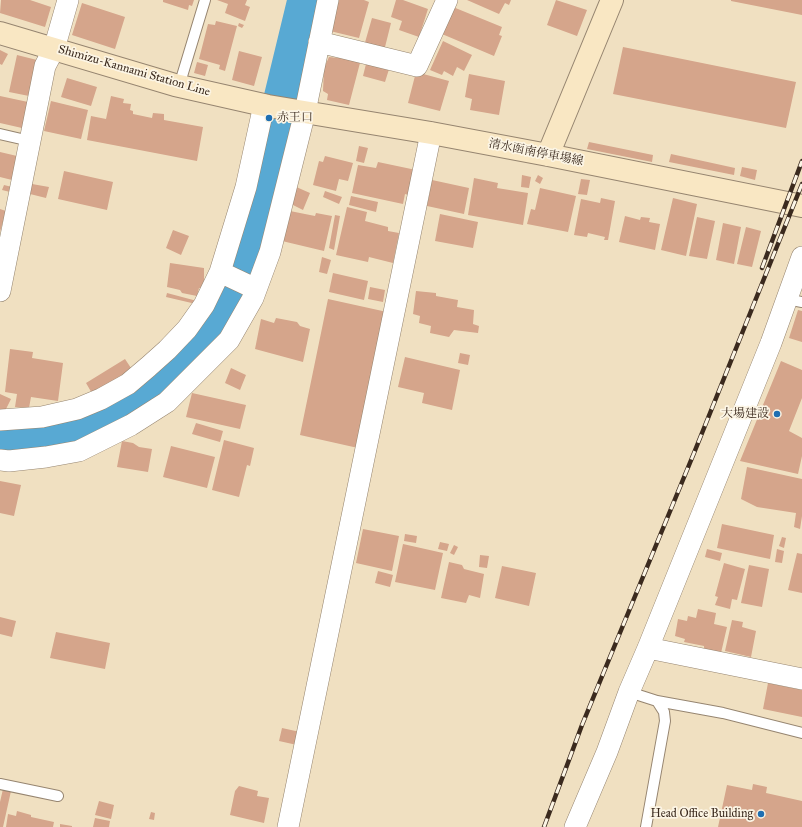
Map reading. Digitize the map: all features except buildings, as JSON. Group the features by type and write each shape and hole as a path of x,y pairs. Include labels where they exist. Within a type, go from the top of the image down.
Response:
{"main road":[{"path":"548,155 612,0"},
{"name":"Shimizu-Kannami Station Line","path":"0,33 179,86 266,105"},
{"name":"清水函南停車場線","path":"266,105 431,133 548,155 802,206"}],"street":[{"path":"0,291 4,253 30,141 45,66 54,49 68,0"},
{"path":"0,460 9,461 46,457 79,451 131,425 167,402 229,340 253,298 251,286 270,252 300,111 319,42 328,0"},
{"path":"319,42 417,66 445,1"},
{"path":"0,420 42,417 77,409 101,399 128,384 167,350 186,329 204,305 223,274 266,105"},
{"path":"288,827 431,133"},
{"path":"575,827 607,752 629,692 795,301 802,256"},
{"path":"223,274 251,286"},
{"path":"648,648 802,679"}],"lane":[{"path":"179,86 205,0"},
{"path":"0,134 30,141"},
{"path":"629,692 657,701 723,713 802,733"},
{"path":"646,827 665,721 664,712 657,701"},
{"path":"0,784 58,796"}],"waterway":[{"path":"0,437 63,432 136,403 175,370 200,338 213,319 245,260 308,0"}],"railway":[{"path":"762,268 802,161"},
{"path":"544,827 582,725 694,453 802,184"}],"place":[{"name":"赤王口","path":"269,118"},
{"name":"大場建設","path":"777,414"},
{"name":"Head Office Building","path":"761,814"}]}
